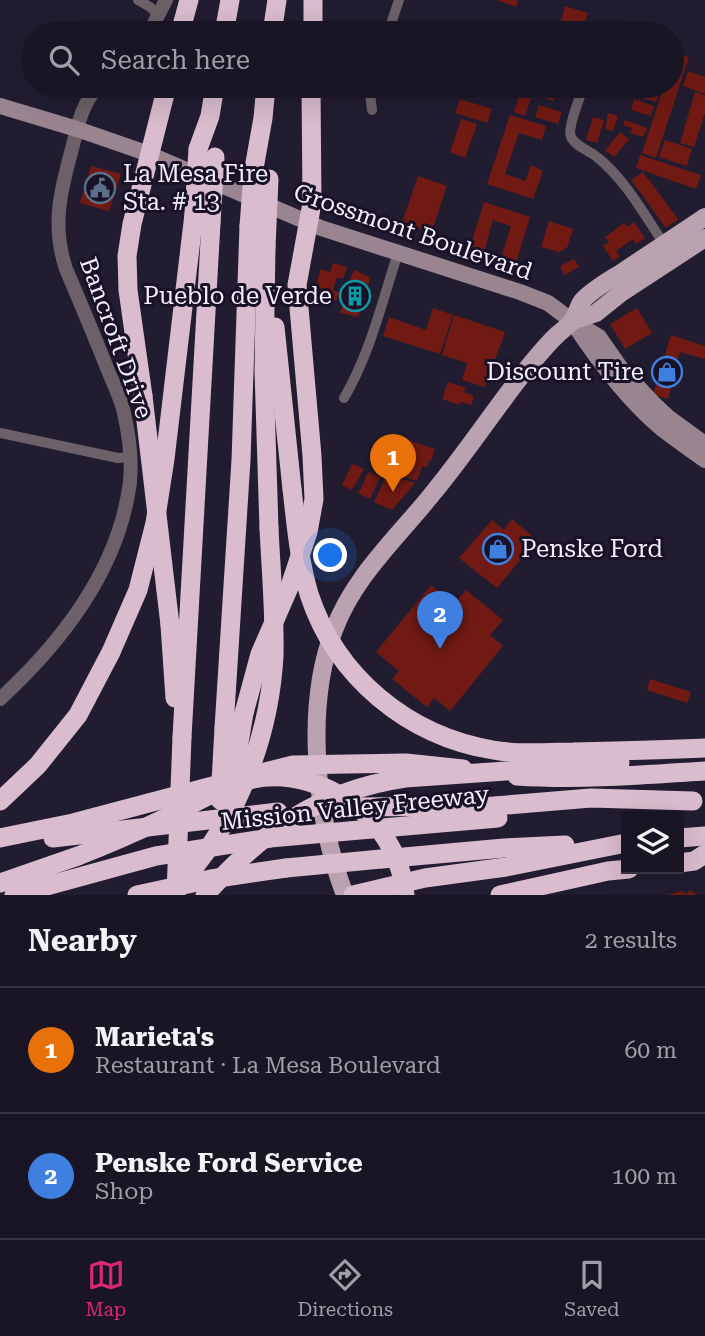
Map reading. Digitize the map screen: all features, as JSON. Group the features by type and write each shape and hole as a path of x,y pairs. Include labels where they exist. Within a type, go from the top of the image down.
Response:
{"highway":[{"path":"183,21 189,0"},
{"path":"226,21 230,0"},
{"path":"274,21 277,0"},
{"path":"313,0 313,21"},
{"path":"164,98 132,224 127,256 128,290 170,625 176,716 183,737"},
{"path":"176,895 202,219 213,98"},
{"path":"265,98 261,176 292,489 303,572 309,594 331,643 352,671 378,698 426,730 468,746 495,751 546,752 705,748"},
{"path":"216,853 230,797 244,713 260,654 291,583 308,532 314,499 297,285 312,204 312,98"},
{"path":"214,895 241,460 249,226 261,176"},
{"path":"2,799 38,765 78,715 111,652 138,590 155,523 202,219"},
{"path":"168,895 190,873 218,833 242,788 256,752 270,689 274,657 264,371 266,247"},
{"path":"205,895 246,853 285,822 328,798 366,785 405,778 705,757"},
{"path":"0,838 64,825 293,765 406,764 559,779 705,771"},
{"path":"0,883 119,839 233,785 250,780 287,778 321,786 337,793 372,820 393,851 401,871 397,891"},
{"path":"0,844 344,807 494,806 591,798 699,801"},
{"name":"Mission Valley Freeway","path":"15,895 156,856 270,838 699,801"},
{"path":"168,895 179,836"},
{"path":"684,838 705,836"},
{"path":"137,895 211,879 286,868 504,848 621,843"},
{"path":"353,895 397,891 425,878 506,867 621,844"},
{"path":"684,862 694,861 705,854"},
{"path":"500,895 621,870"},
{"path":"555,895 630,874"}],"main road":[{"name":"Grossmont Boulevard","path":"0,106 149,154 309,223 548,303 599,337 622,370 668,418 705,444"},
{"path":"345,895 330,845 317,764 321,676 334,629 344,609 374,563 434,493 520,378 556,336 572,321 596,313 705,217"},
{"path":"669,251 705,238"},
{"name":"Grossmont Boulevard","path":"572,321 609,374 634,402 659,426 705,460"}],"street":[{"path":"138,0 159,15"},
{"path":"156,21 166,0"},
{"path":"392,21 399,0"},
{"name":"Bancroft Drive","path":"0,699 59,636 81,607 101,573 123,513 130,481 124,410 66,269 59,237 58,213 62,181 77,129 90,98"},
{"path":"370,98 372,110"},
{"path":"580,98 571,124 572,140 618,176 669,251"},
{"path":"344,398 363,360 398,253"},
{"path":"0,433 118,458 130,457"}],"building":[{"path":"497,0 518,0 516,7"},
{"path":"565,6 588,13 586,21 561,20"},
{"path":"684,56 689,57 684,72"},
{"path":"688,71 705,77 705,94 684,86"},
{"path":"695,92 705,95 705,113 694,147 680,143"},
{"path":"519,98 531,98 525,116 514,112"},
{"path":"642,98 657,98 656,102"},
{"path":"660,98 676,98 656,158 642,153"},
{"path":"460,99 492,109 487,123 455,113"},
{"path":"634,99 654,106 651,116 631,110"},
{"path":"539,105 562,112 558,124 535,117"},
{"path":"608,113 618,116 613,131 605,129"},
{"path":"510,115 546,126 542,140 519,133 505,174 525,181 531,165 543,171 533,199 487,184"},
{"path":"593,117 604,120 597,143 586,140"},
{"path":"461,119 477,124 465,158 450,152"},
{"path":"625,120 647,128 643,137 630,133 632,128 623,125"},
{"path":"620,132 629,139 614,157 605,150"},
{"path":"665,140 692,149 687,166 659,157"},
{"path":"640,155 701,175 696,189 636,168"},
{"name":"La Mesa Fire Sta. # 13","path":"91,166 121,174 109,211 80,203"},
{"path":"643,172 678,219 666,228 631,180"},
{"path":"418,176 447,186 431,233 402,223"},
{"path":"484,202 530,217 515,266 500,261 511,226 493,220 483,255 469,251"},
{"path":"549,221 573,229 567,248 559,252 541,247"},
{"path":"634,222 645,238 636,244 633,239 616,251 620,256 613,261 603,246 609,242 605,237 624,223 628,227"},
{"path":"574,259 579,267 564,275 560,266"},
{"name":"Pueblo de Verde","path":"333,263 347,267 343,279 337,277 333,290 339,292 336,301 320,297 323,289 315,287 321,269 330,272"},
{"name":"Pueblo de Verde","path":"354,270 370,277 358,317 340,313"},
{"path":"433,308 453,315 440,354 383,336 389,317 426,330"},
{"path":"637,308 652,333 625,349 610,324"},
{"path":"454,315 505,332 485,387 462,380 467,363 442,355"},
{"name":"Discount Tire","path":"671,335 705,346 705,359 680,352 668,399 653,395"},
{"path":"448,382 466,388 464,392 474,396 471,405 461,402 460,405 442,399"},
{"path":"396,436 435,449 427,467 422,466 417,481 385,470"},
{"path":"352,464 364,469 352,490 342,485"},
{"path":"368,472 380,477 370,499 358,493"},
{"path":"387,474 415,483 392,510 374,502"},
{"name":"Penske Ford","path":"512,519 537,540 497,588 459,558 492,520 504,530"},
{"path":"431,585 454,604 466,590 503,620 490,635 503,646 450,711 434,698 427,707 392,679 399,671 376,652"},
{"path":"650,679 691,692 687,703 647,690"},
{"path":"690,890 697,895 668,895 682,891 686,894"}],"place":[{"name":"La Mesa Fire Sta. # 13","path":"100,188"},
{"name":"Pueblo de Verde","path":"355,296"},
{"name":"Discount Tire","path":"667,372"},
{"name":"Marieta's","path":"393,492"},
{"name":"Penske Ford","path":"498,549"},
{"name":"Penske Ford Service","path":"440,649"}]}
